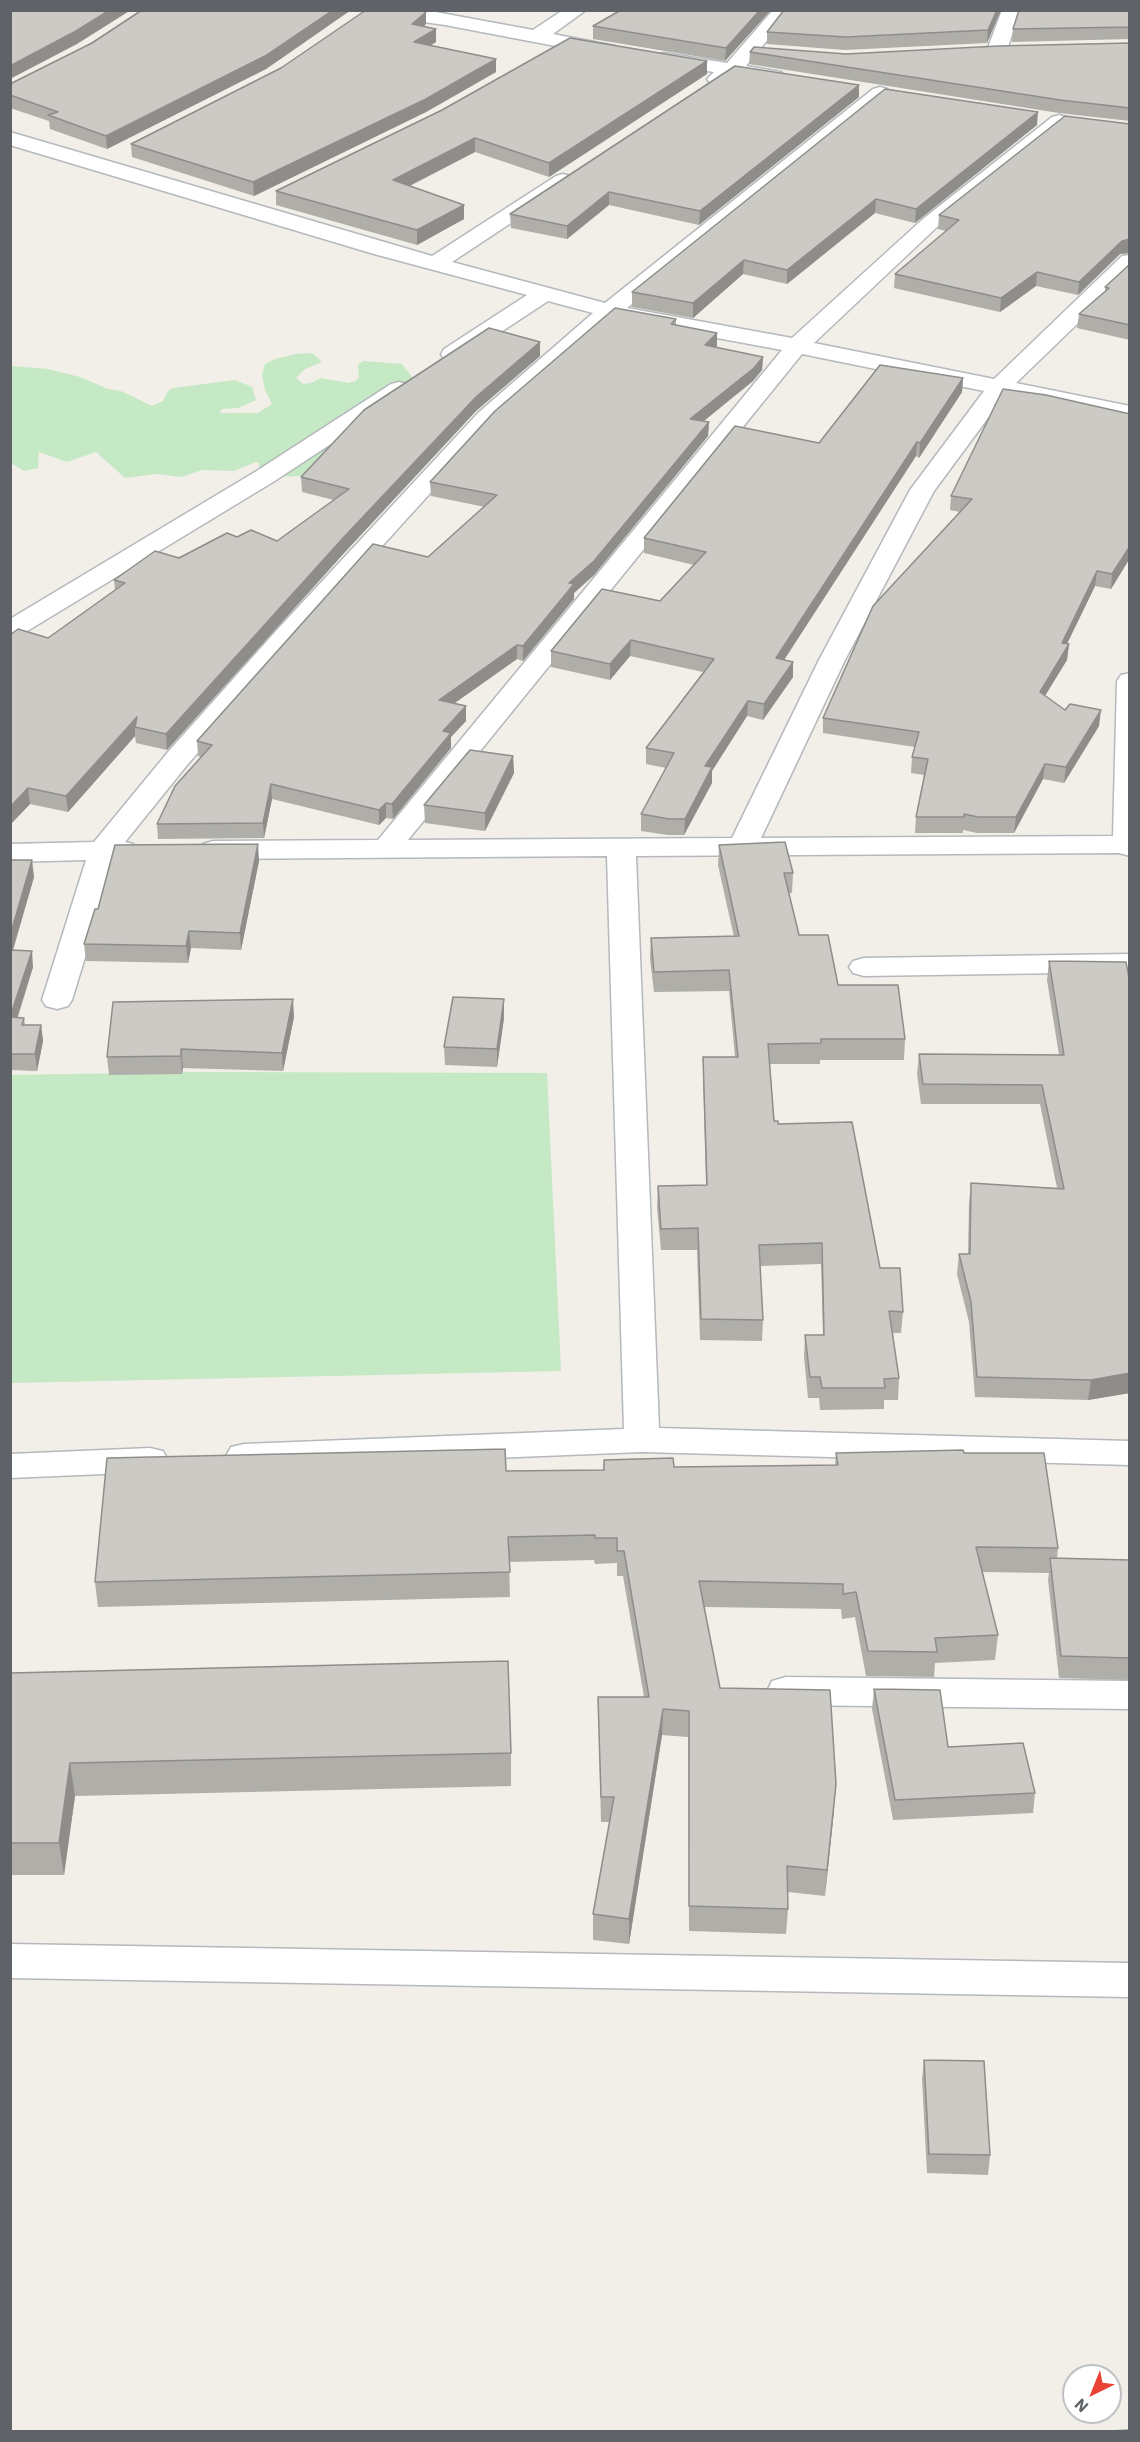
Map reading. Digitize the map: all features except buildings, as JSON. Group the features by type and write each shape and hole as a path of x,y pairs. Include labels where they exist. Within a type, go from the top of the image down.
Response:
{"street":[{"path":"382,10 451,15 535,37 625,52"},
{"path":"535,37 577,10"},
{"path":"704,88 731,70 783,10"},
{"path":"997,50 1011,10"},
{"path":"546,54 566,43"},
{"path":"974,51 1019,49"},
{"path":"749,51 771,53"},
{"path":"649,56 788,78"},
{"path":"57,1000 103,850 193,741 486,418 609,311 880,93"},
{"path":"386,849 798,346 930,223 1059,121"},
{"path":"10,138 434,264 609,311 798,346 1130,413"},
{"path":"100,163 120,152"},
{"path":"434,264 579,170"},
{"path":"248,209 279,194"},
{"path":"743,845 832,660 922,490 999,387 1130,261"},
{"path":"434,366 544,294"},
{"path":"10,630 264,477 414,379"},
{"path":"186,850 621,848 743,845 1129,845 1130,681"},
{"path":"621,848 642,1440"},
{"path":"10,853 150,850"},
{"path":"864,967 1130,963"},
{"path":"213,1457 642,1440 1130,1453"},
{"path":"10,1466 177,1459"},
{"path":"748,1691 1130,1695"},
{"path":"10,1961 1130,1980"}],"green space":[{"path":"312,353 322,362 305,369 296,378 303,384 321,378 348,383 355,381 359,378 358,364 364,361 402,364 412,377 411,384 301,476 269,477 259,469 259,463 256,462 234,471 202,470 182,477 157,474 125,478 96,452 67,462 39,452 38,468 24,471 11,463 11,366 48,369 80,377 108,389 121,391 152,406 163,401 168,391 173,388 235,380 252,387 256,400 238,408 222,409 219,413 258,413 272,404 265,390 262,375 265,364 296,354"},
{"path":"189,1072 547,1073 561,1371 11,1383 10,1075"}]}
